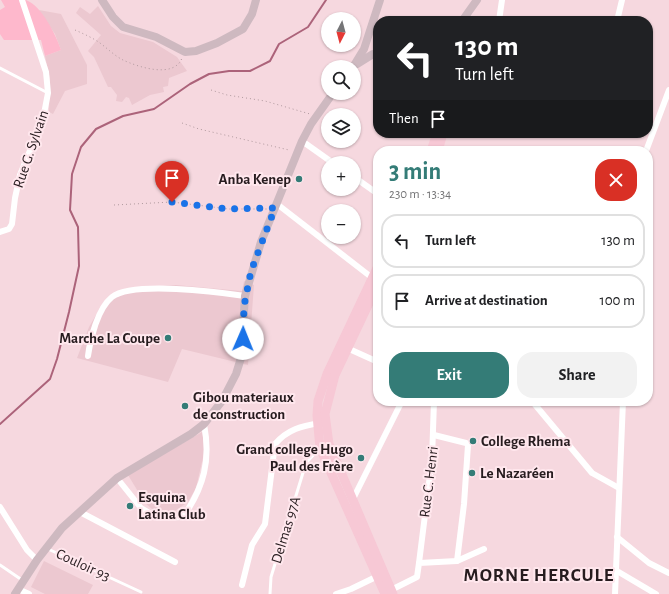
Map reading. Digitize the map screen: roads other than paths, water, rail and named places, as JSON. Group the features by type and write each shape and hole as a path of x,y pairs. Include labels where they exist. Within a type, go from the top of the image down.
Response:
{"main road":[{"path":"102,0 113,17 123,27 156,37 185,52 196,51 217,43 243,29 252,14 256,0"},
{"path":"375,16 380,0"},
{"path":"466,16 477,0"},
{"path":"357,60 364,49 373,21"},
{"path":"369,33 370,42 373,46"},
{"path":"361,61 373,55"},
{"path":"16,592 37,560 62,528 117,478 191,434 204,424 222,401 236,374 241,358 245,296 254,264 302,141 316,116 328,100"},
{"path":"373,287 327,374 318,401 322,423 329,444 380,575"},
{"path":"373,288 333,382 322,423 320,448 390,593"}],"street":[{"name":"Rue G. Sylvain","path":"0,232 9,229 12,224 15,198 20,176 40,126 48,93 46,72 22,0"},
{"path":"500,16 502,0"},
{"path":"618,16 622,0"},
{"path":"653,132 669,90"},
{"path":"302,141 324,156"},
{"path":"361,182 373,190"},
{"path":"276,206 373,279"},
{"path":"88,356 90,340 95,325 108,302 118,294 137,290 195,289 245,296"},
{"path":"347,348 373,360"},
{"path":"352,501 400,406"},
{"name":"Rue C. Henri","path":"390,593 417,578 434,435 434,406"},
{"path":"536,406 592,473 618,488"},
{"path":"615,594 618,488 623,406"},
{"path":"242,585 252,545 265,524 275,444 283,435 300,427 322,423"},
{"path":"117,478 141,508 158,518 183,518 196,499 204,473 207,450 204,424"},
{"path":"434,435 466,443 468,445 464,504 457,561"},
{"path":"0,507 27,550 37,560"},
{"path":"80,512 175,562"},
{"path":"617,537 650,563 669,573"},
{"path":"419,563 457,561 484,549"},
{"path":"616,571 656,594"},
{"path":"336,594 351,589 380,575"},
{"path":"16,592 29,594"}],"lane":[{"path":"0,68 48,93"},
{"path":"320,448 329,444"},
{"name":"Delmas 97A","path":"270,594 272,577 306,463 320,448"},
{"name":"Couloir 93","path":"46,548 141,592"},
{"path":"0,565 24,581"}],"waterway":[{"path":"0,424 50,379 57,359 79,266 78,227 70,210 72,174 81,147 96,129 123,116 154,109 190,84 209,74 229,71 250,71 270,61 279,44 308,27 326,0"}],"place":[{"name":"Anba Kenep","path":"299,179"},
{"name":"Marche La Coupe","path":"168,338"},
{"name":"Gibou materiaux de construction","path":"185,406"},
{"name":"College Rhema","path":"473,441"},
{"name":"Grand college Hugo Paul des Frère","path":"361,458"},
{"name":"Le Nazaréen","path":"472,473"},
{"name":"Esquina Latina Club","path":"130,506"}],"district":[{"name":"MORNE HERCULE","path":"539,575"}]}
